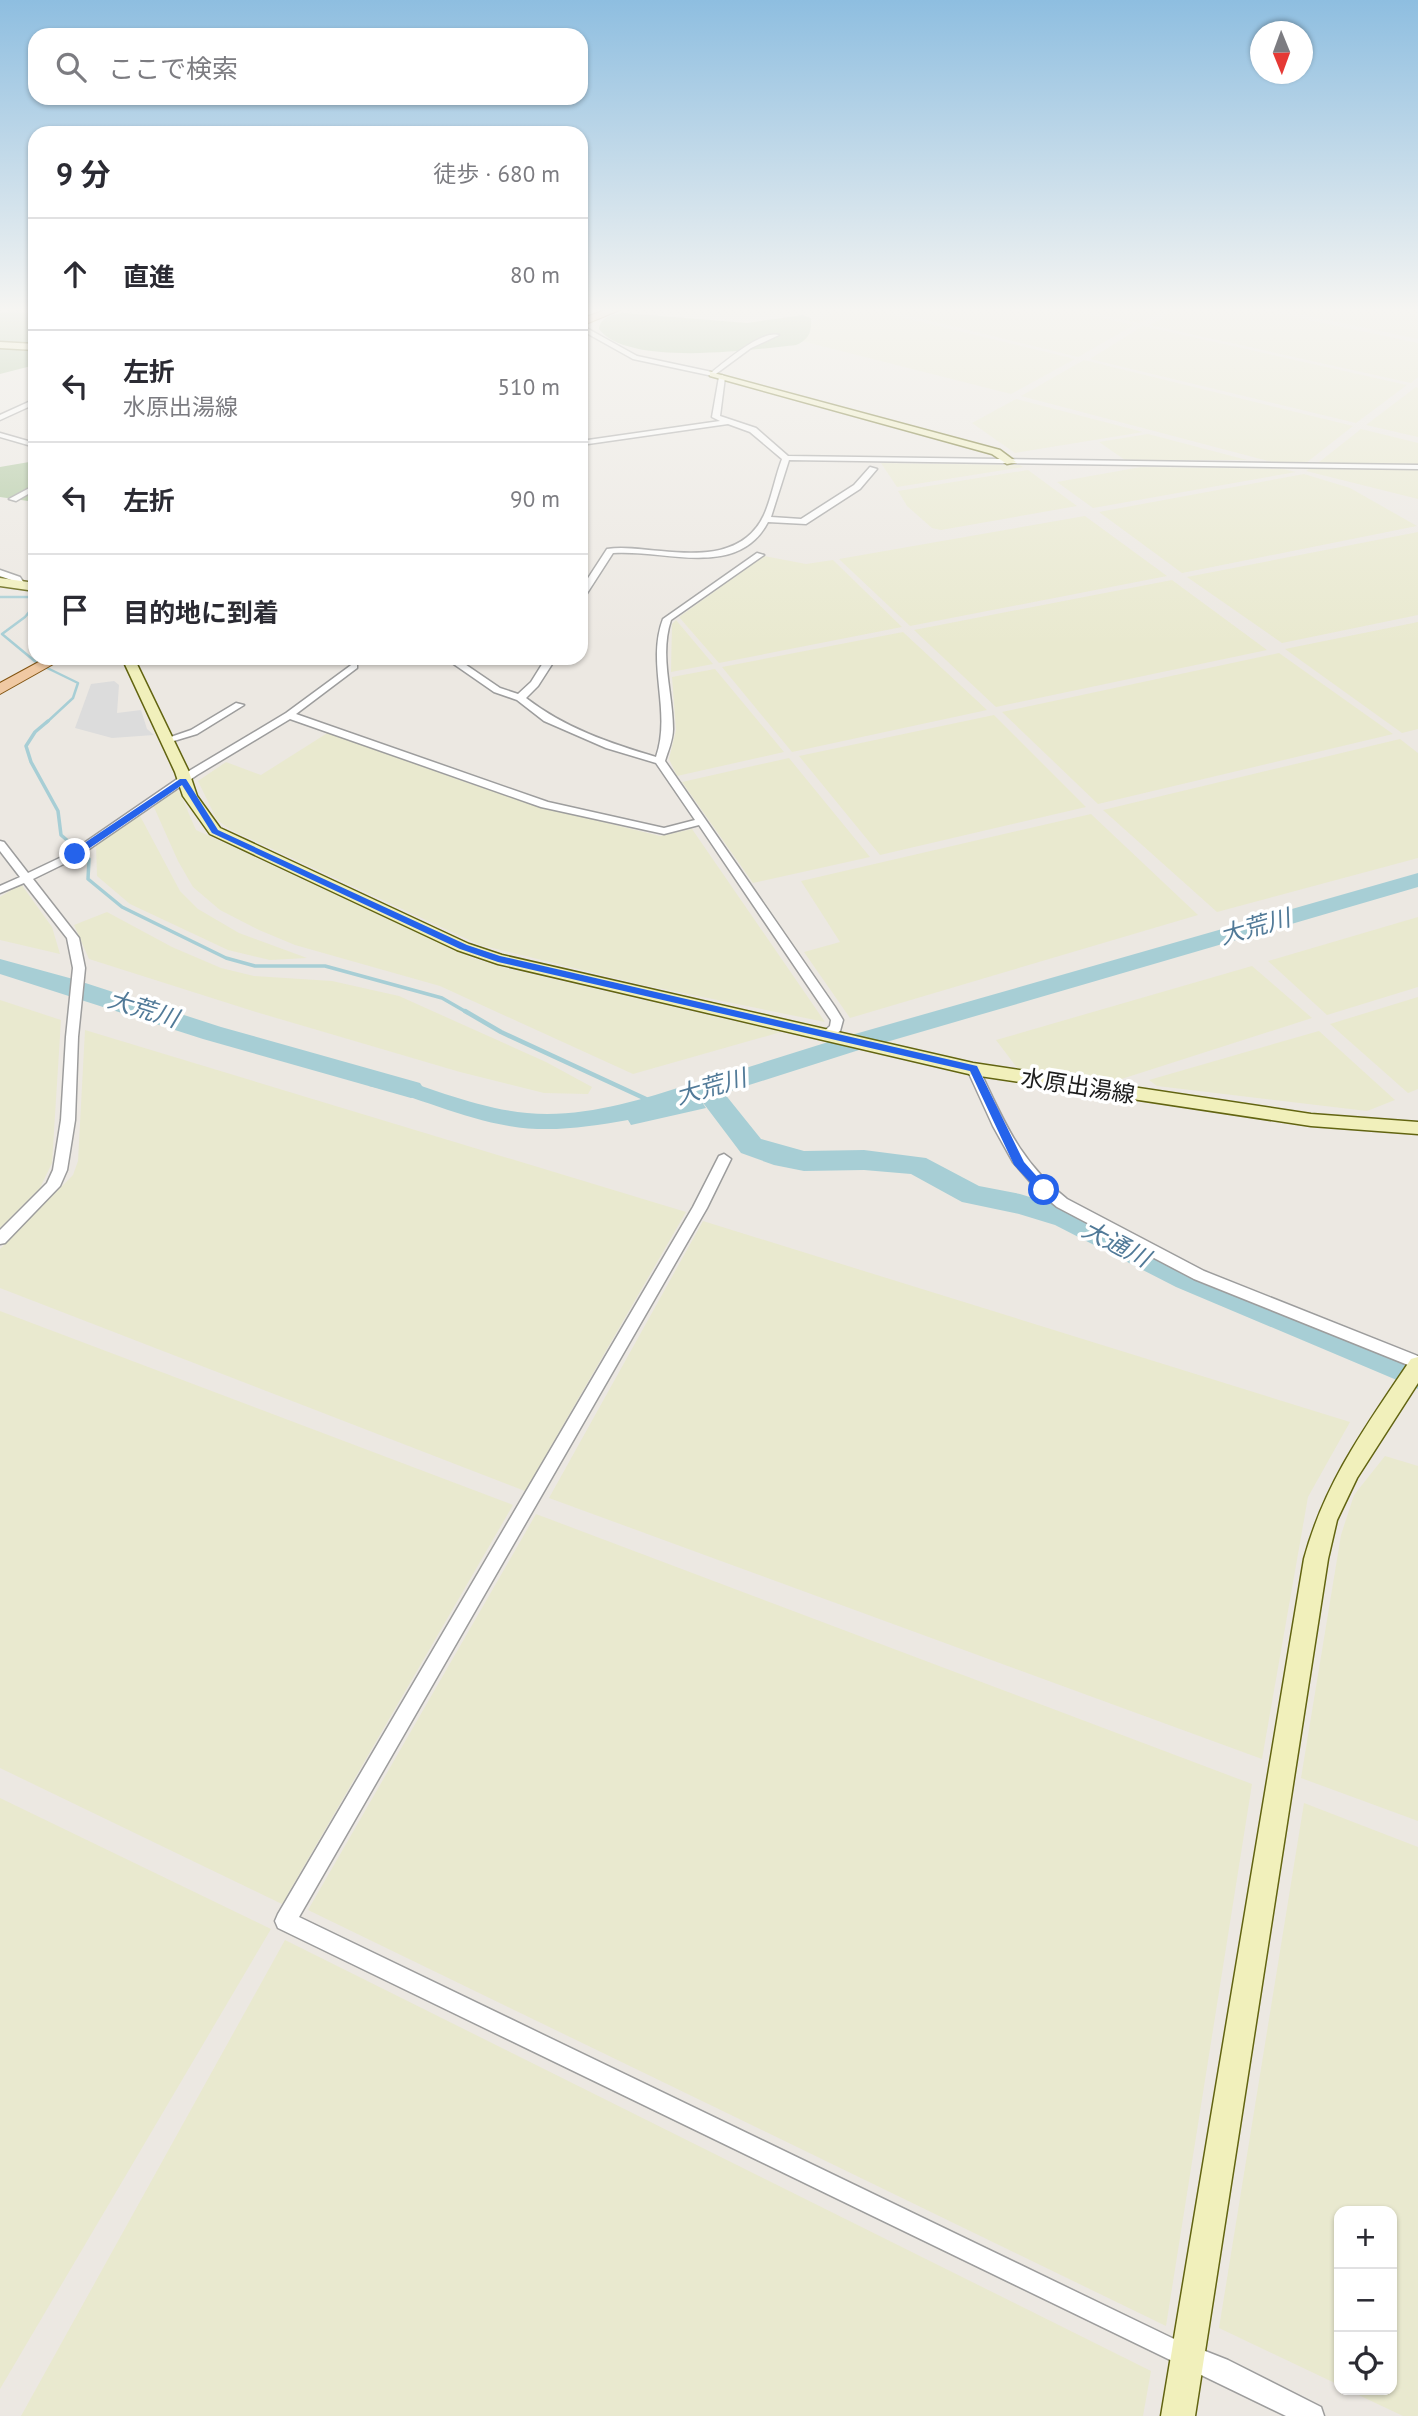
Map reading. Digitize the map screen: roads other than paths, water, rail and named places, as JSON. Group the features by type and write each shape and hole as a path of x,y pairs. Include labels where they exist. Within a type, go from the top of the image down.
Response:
{"main road":[{"path":"879,420 996,452 1011,462"},
{"path":"0,582 28,585"},
{"path":"0,689 44,665"},
{"name":"水原出湯線","path":"131,665 183,781 215,831 463,947 498,959 974,1069 1311,1119 1417,1131"},
{"path":"1178,2416 1316,1559 1326,1520 1349,1472 1414,1369"}],"street":[{"path":"722,420 753,430 786,458 1418,467"},
{"path":"588,442 727,422"},
{"path":"0,435 28,443"},
{"path":"588,585 610,551 696,555 740,549 751,540 766,519 786,458"},
{"path":"766,519 803,522 857,487 873,469"},
{"path":"13,499 28,491"},
{"path":"660,761 668,732 663,676 663,627 667,620 760,555"},
{"path":"0,573 17,579 20,583"},
{"path":"460,665 497,690 520,698 547,719 563,727 660,761 831,1010 837,1020 834,1035"},
{"path":"520,698 535,684 547,665"},
{"path":"0,890 75,854 183,781 318,696 332,681 354,666"},
{"path":"167,740 194,732 239,705"},
{"path":"289,715 545,805 645,828 673,830 700,822"},
{"path":"0,844 24,877 47,901 73,938 79,968 68,1120 60,1170 53,1186 0,1239"},
{"path":"974,1069 1020,1165 1037,1184 1062,1203 1199,1275 1414,1369"},
{"path":"724,1159 701,1209 285,1921 1312,2416"}],"water":[{"path":"382,1073 472,1102 527,1113 589,1111 690,1084 706,1108 631,1125 628,1120 568,1128 524,1128 473,1118 369,1086"}],"waterway":[{"path":"0,597 28,597"},
{"path":"28,613 2,634 28,656"},
{"path":"41,665 78,683 73,698 46,723"},
{"path":"48,721 35,732 26,746 31,762 58,811 61,835 89,859 88,879 122,907 226,958 255,966 325,966 442,998 468,1013"},
{"name":"大荒川","path":"707,1089 850,1044 1418,880"},
{"name":"大荒川","path":"0,966 64,984 212,1033 411,1089"},
{"path":"465,1011 501,1032 646,1099"},
{"name":"大荒川","path":"659,1104 707,1089"},
{"name":"大通川","path":"707,1089 751,1146 774,1155 804,1161 864,1160 916,1165 972,1195 1020,1204 1065,1218 1186,1279 1418,1377"}]}
